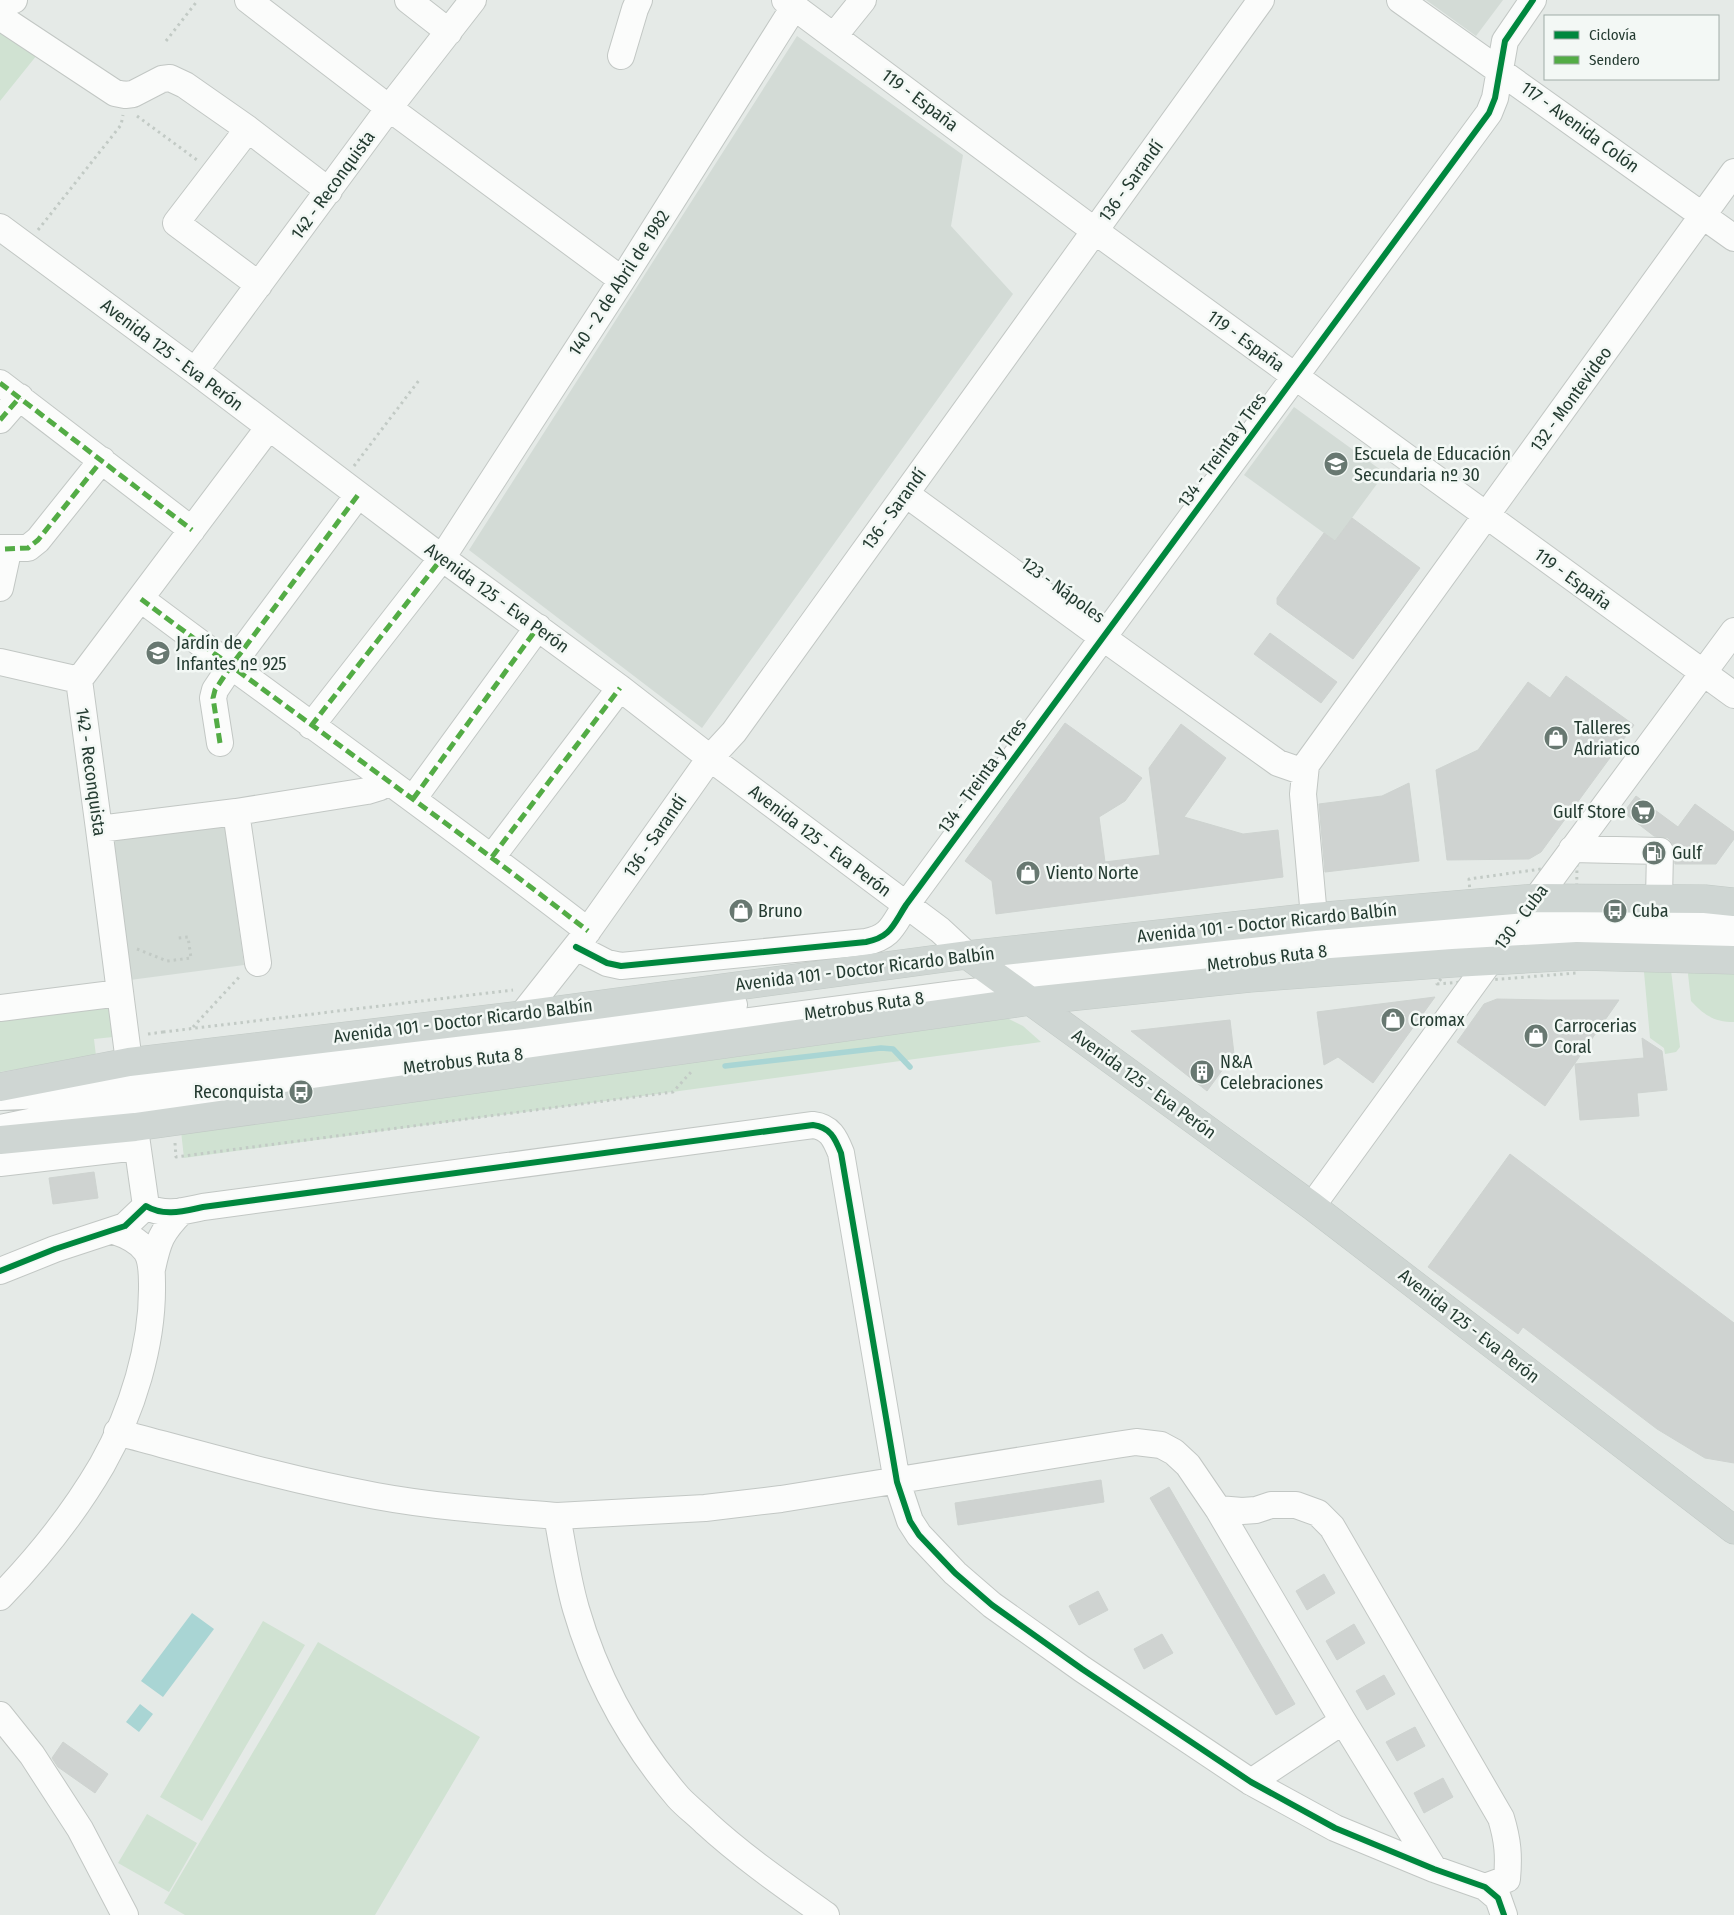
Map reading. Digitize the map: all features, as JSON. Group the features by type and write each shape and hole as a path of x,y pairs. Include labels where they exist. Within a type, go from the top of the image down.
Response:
{"main road":[{"name":"Avenida 101 - Doctor Ricardo Balbín","path":"132,1106 166,1058 522,1014 967,955 1314,917 1528,909 1659,899 1705,899 1734,902"},
{"name":"Avenida 101 - Doctor Ricardo Balbín","path":"0,1140 132,1106 1011,987 1260,978 1496,951 1577,956 1734,960"},
{"name":"Avenida 125 - Eva Perón","path":"967,955 1312,1206 1734,1530"},
{"name":"Avenida 101 - Doctor Ricardo Balbín","path":"0,1087 132,1106"}],"street":[{"path":"0,6 14,0"},
{"path":"248,0 389,108 622,280"},
{"path":"408,0 450,32"},
{"name":"142 - Reconquista","path":"195,372 389,108 473,0"},
{"path":"621,56 639,0"},
{"path":"834,36 863,0"},
{"name":"136 - Sarandí","path":"522,1014 582,939 710,758 734,732 1261,0"},
{"name":"117 - Avenida Colón","path":"1400,0 1734,238"},
{"name":"134 - Treinta y Tres","path":"141,599 311,726 492,857 607,963 621,966 866,942 880,939 887,934 906,905 1102,637 1489,113 1495,98 1501,71 1505,41 1533,0"},
{"name":"119 - España","path":"789,3 1095,231 1734,695"},
{"name":"140 - 2 de Abril de 1982","path":"311,726 442,558 622,280 789,3"},
{"path":"0,17 115,93 124,102 133,94 162,79 170,78 185,85 248,129 329,191"},
{"path":"248,129 176,223 259,285"},
{"name":"132 - Montevideo","path":"1304,772 1309,760 1734,172"},
{"name":"Avenida 125 - Eva Perón","path":"0,228 442,558 620,688 710,758 940,930 967,955"},
{"path":"0,420 10,390 192,530"},
{"path":"0,662 79,680 269,427"},
{"path":"2,549 28,548 38,540 102,460"},
{"path":"220,743 213,698 215,690 350,489"},
{"name":"123 - Nápoles","path":"906,494 1278,763 1304,772"},
{"path":"0,588 7,556 2,549"},
{"path":"413,799 538,627"},
{"name":"130 - Cuba","path":"1312,1206 1496,951 1734,631"},
{"name":"142 - Reconquista","path":"79,680 100,829 132,1106 146,1206"},
{"path":"492,857 620,688"},
{"path":"1304,772 1303,794 1314,917"},
{"path":"100,829 236,812 367,791 380,787 387,781"},
{"path":"236,812 258,960"},
{"path":"1572,849 1660,851 1659,899"},
{"name":"Metrobus Ruta 8","path":"0,1128 58,1116 132,1106 292,1066 383,1051 1011,987 1237,939 1380,926 1528,909 1577,920 1734,926"},
{"path":"1496,951 1718,943 1734,945"},
{"path":"0,1008 120,993"},
{"name":"Metrobus Ruta 8","path":"0,1097 44,1094 132,1106"},
{"path":"0,1163 132,1106"},
{"path":"0,1271 55,1249 114,1231 125,1226 146,1206 162,1212 182,1211 813,1125 821,1126 835,1137 841,1154 897,1482 910,1521 919,1535 956,1573 992,1605 1082,1669 1251,1782 1335,1828 1434,1869 1485,1887 1498,1898 1504,1915"},
{"path":"0,1597 33,1562 60,1529 102,1464 117,1432 141,1368 152,1308 152,1270 160,1238 167,1226 182,1211"},
{"path":"114,1231 138,1243 146,1252 152,1270"},
{"path":"117,1432 304,1481 375,1496 444,1507 557,1516 705,1508 897,1482 1116,1445 1150,1442 1162,1445 1174,1452 1188,1465 1218,1509 1343,1722 1434,1869"},
{"path":"1218,1509 1242,1511 1256,1510 1271,1504 1296,1505 1318,1513 1332,1527 1501,1818 1508,1841 1507,1879 1485,1887"},
{"path":"557,1516 567,1572 590,1651 608,1692 638,1745 679,1798 722,1838 826,1915"},
{"path":"0,1715 32,1755 80,1829 125,1915"},
{"path":"1251,1782 1343,1722"}],"path":[{"path":"166,41 198,0"},
{"path":"124,102 213,173"},
{"path":"25,246 121,125 124,102"},
{"path":"350,489 420,379"},
{"path":"114,947 132,947 167,961 191,958 188,937 178,938"},
{"path":"166,1058 258,960"}],"shaded area":[{"path":"1426,0 1503,0 1476,36"},
{"path":"797,36 963,155 951,226 1013,294 702,728 469,550"},
{"path":"1294,407 1385,473 1335,541 1244,475"},
{"path":"225,825 244,965 130,980 111,840"}],"green space":[{"path":"0,32 37,55 0,101"},
{"path":"1690,969 1734,971 1734,1022 1721,1021 1710,1017 1691,1001 1688,974"},
{"path":"1671,970 1680,1047 1676,1052 1665,1054 1664,1048 1650,1038 1644,972"},
{"path":"109,1007 113,1037 94,1039 96,1056 0,1072 0,1019"},
{"path":"1007,1018 1023,1026 1041,1042 184,1158 181,1131"},
{"path":"263,1621 305,1645 202,1821 160,1797"},
{"path":"318,1642 480,1737 375,1915 185,1915 164,1903"},
{"path":"147,1814 197,1843 169,1892 118,1863"}],"water":[{"path":"192,1613 214,1629 163,1697 141,1681"},
{"path":"140,1704 153,1714 139,1732 126,1722"}],"building":[{"path":"1352,518 1420,568 1353,659 1277,604 1277,598 1324,533 1335,541"},
{"path":"1270,633 1337,682 1321,703 1254,654"},
{"path":"1566,676 1634,725 1541,852 1529,859 1447,860 1436,770 1478,750 1528,682 1550,698"},
{"path":"1065,723 1142,778 1125,801 1099,817 1105,862 1160,855 1149,768 1181,724 1226,758 1184,817 1243,834 1278,830 1283,877 996,914 992,881 965,861"},
{"path":"1409,783 1419,861 1325,872 1319,804 1382,796"},
{"path":"1636,796 1678,827 1695,804 1734,832 1734,839 1716,864 1675,864 1673,844 1668,838 1654,836 1628,816 1627,808"},
{"path":"1435,997 1373,1083 1338,1057 1324,1065 1317,1012"},
{"path":"1497,999 1619,1000 1545,1106 1457,1042 1484,1004"},
{"name":"N&A Celebraciones","path":"1230,1020 1234,1054 1207,1091 1131,1031"},
{"path":"1642,1038 1662,1051 1667,1090 1637,1093 1639,1116 1580,1120 1575,1064 1644,1058"},
{"path":"1510,1154 1734,1323 1734,1463 1705,1458 1657,1429 1523,1327 1518,1334 1428,1267"},
{"path":"94,1172 98,1198 53,1204 49,1178"},
{"path":"1101,1480 1104,1502 958,1525 955,1503"},
{"path":"1169,1487 1295,1704 1276,1715 1150,1498"},
{"path":"1324,1574 1335,1593 1307,1610 1296,1591"},
{"path":"1098,1591 1108,1610 1079,1625 1069,1606"},
{"path":"1354,1624 1365,1643 1337,1660 1326,1641"},
{"path":"1162,1634 1173,1653 1144,1669 1134,1649"},
{"path":"1384,1675 1395,1694 1367,1710 1356,1691"},
{"path":"1415,1727 1425,1746 1397,1761 1386,1742"},
{"path":"63,1742 108,1774 95,1793 58,1767 52,1758"},
{"path":"1443,1778 1453,1797 1424,1813 1414,1793"}],"waterway":[{"path":"725,1066 881,1048 893,1049 910,1067"}],"marked path":[{"path":"0,383 192,530"},
{"path":"0,420 20,397"},
{"path":"5,549 28,548 38,540 102,460"},
{"path":"220,743 213,698 215,690 358,495"},
{"path":"311,726 442,558"},
{"path":"141,599 588,931"},
{"path":"413,799 538,627"},
{"path":"492,857 620,688"}],"cycle path":[{"path":"576,947 607,963 621,966 866,942 881,937 886,933 1489,113 1495,98 1505,41 1533,0"},
{"path":"0,1271 55,1249 125,1226 146,1206 160,1211 181,1211 813,1125 824,1128 834,1138 841,1153 897,1482 910,1521 919,1535 955,1573 992,1605 1082,1669 1251,1782 1335,1828 1434,1869 1485,1887 1498,1898 1504,1915"}],"place":[{"name":"Escuela de Educación Secundaria nº 30","path":"1336,464"},
{"name":"Jardín de Infantes nº 925","path":"158,653"},
{"name":"Talleres Adriatico","path":"1556,738"},
{"name":"Gulf Store","path":"1643,812"},
{"name":"Gulf","path":"1654,853"},
{"name":"Viento Norte","path":"1028,873"},
{"name":"Bruno","path":"741,911"},
{"name":"Cuba","path":"1615,911"},
{"name":"Cromax","path":"1393,1020"},
{"name":"Carrocerias Coral","path":"1536,1036"},
{"name":"N&A Celebraciones","path":"1202,1072"},
{"name":"Reconquista","path":"301,1092"}]}
